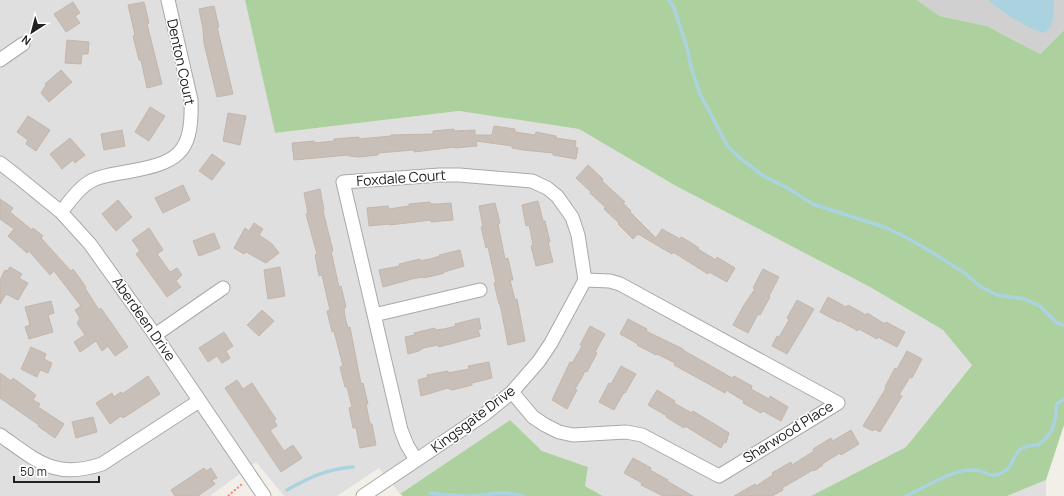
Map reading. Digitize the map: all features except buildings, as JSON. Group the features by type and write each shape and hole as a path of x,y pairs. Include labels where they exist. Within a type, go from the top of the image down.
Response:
{"street":[{"name":"Denton Court","path":"60,212 91,181 102,177 152,168 164,163 174,158 188,139 192,116 192,100 168,0"},
{"path":"0,60 23,44"},
{"name":"Aberdeen Drive","path":"0,163 18,176 60,212 90,244 155,335 264,496"},
{"name":"Foxdale Court","path":"416,460 407,445 401,430 343,182 440,175 459,175 532,181 547,188 557,196 572,217 578,235 585,280"},
{"name":"Sharwood Place","path":"512,392 533,417 559,432 573,435 626,432 642,435 719,476 838,402 620,284 610,281 585,280"},
{"name":"Kingsgate Drive","path":"363,496 485,414 512,392 539,361 551,343 585,280"},
{"path":"155,335 223,288"},
{"path":"374,315 480,290"},
{"path":"0,435 34,459 47,466 60,470 73,471 86,469 102,464 199,401"}],"path":[{"path":"228,496 251,478"}],"shaded area":[{"path":"0,0 245,0 275,133 459,111 579,129 676,186 870,287 943,330 972,364 906,447 811,496 603,496 585,486 588,467 542,451 510,420 400,494 379,468 337,496 284,496 256,462 210,496 0,496"},
{"path":"917,0 1064,0 1064,30 1040,54 987,26 940,16"},
{"path":"1046,480 1046,496 1007,496"}],"green space":[{"path":"245,0 917,0 940,16 987,26 1040,54 1064,30 1064,425 1046,480 1007,496 811,496 906,447 972,365 943,330 870,287 676,186 579,129 459,111 275,133"},
{"path":"510,420 542,451 588,467 585,486 603,496 403,496 400,494"}],"water":[{"path":"988,0 1054,0 1052,24 1047,31 1043,33 1014,19"}],"waterway":[{"path":"669,0 674,8 700,94 728,147 740,158 762,175 813,204 887,228 913,241 962,271 981,287 997,295 1024,299 1040,306 1057,323 1064,325"},
{"path":"906,496 954,473 978,470 994,475 1005,471 1017,453 1028,446 1038,445 1048,436 1053,427 1057,404 1064,399"},
{"path":"287,490 319,474 353,467"},
{"path":"430,493 470,496 509,493 523,496"}]}
